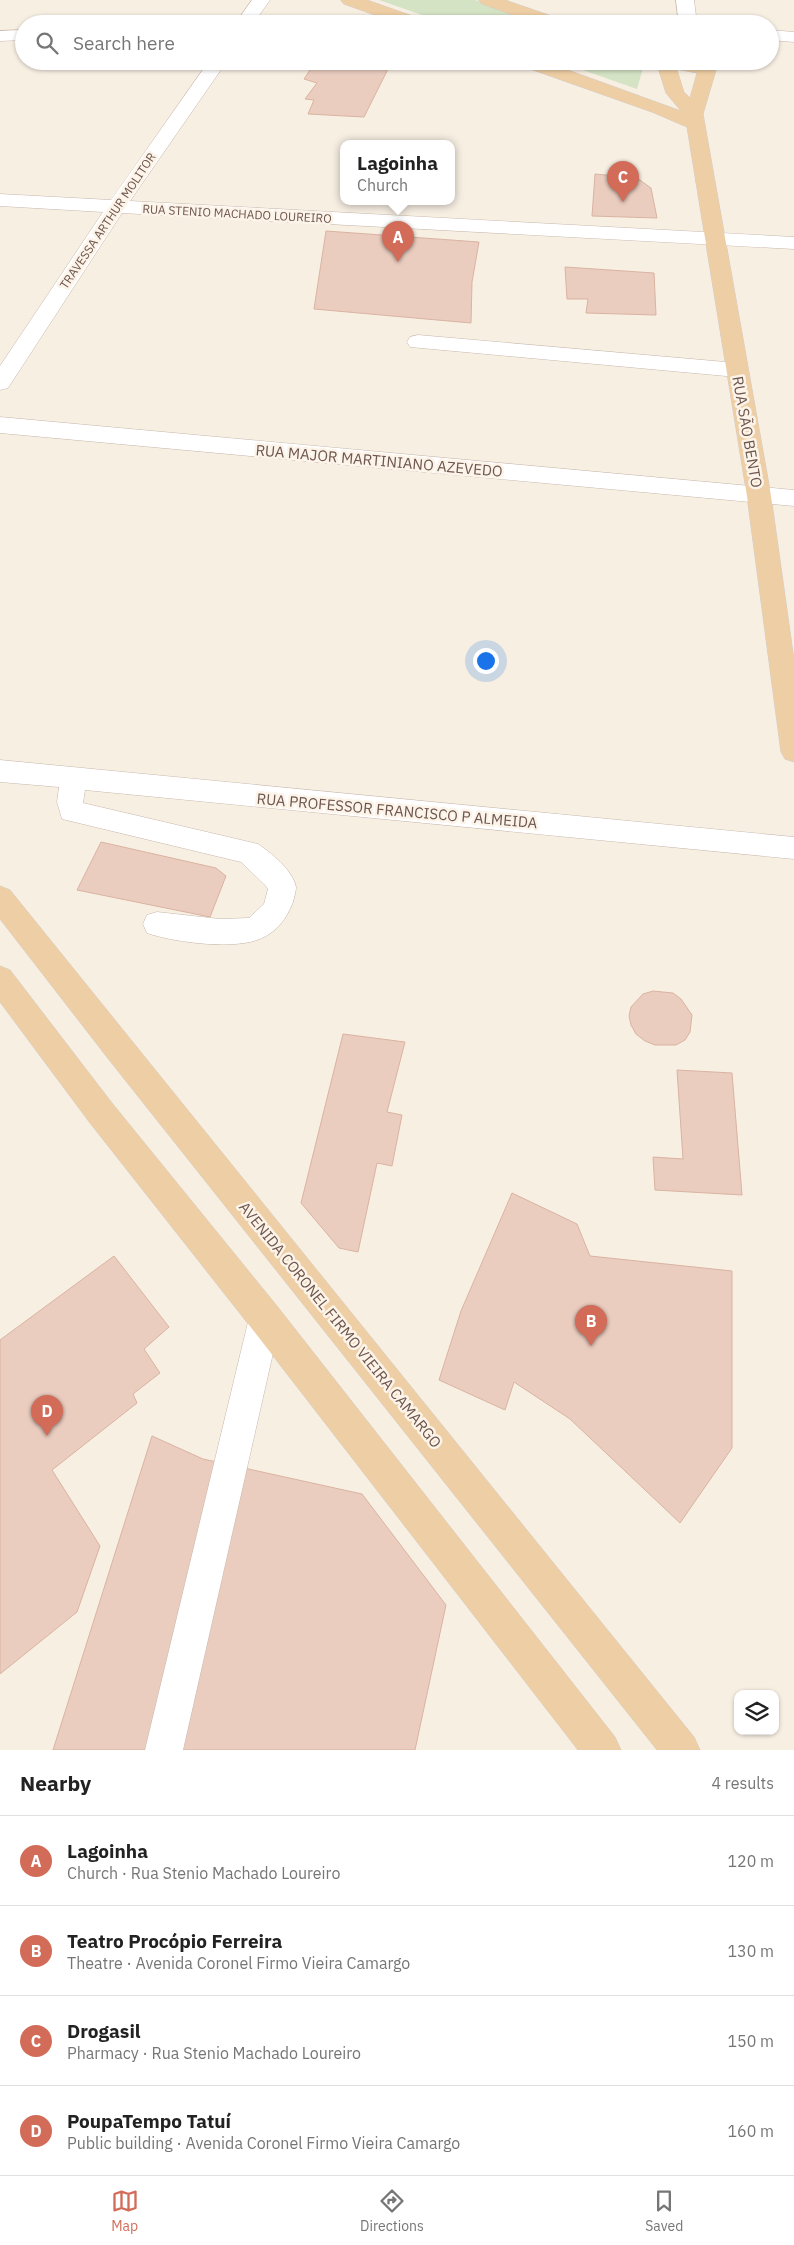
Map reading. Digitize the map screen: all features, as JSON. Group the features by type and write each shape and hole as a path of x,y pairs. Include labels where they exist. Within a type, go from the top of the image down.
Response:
{"main road":[{"path":"350,0 392,15"},
{"path":"488,0 531,15"},
{"path":"551,70 695,119"},
{"path":"668,70 675,93 695,119"},
{"name":"RUA SÃO BENTO","path":"704,70 695,119 714,240 759,496 794,752"},
{"name":"AVENIDA CORONEL FIRMO VIEIRA CAMARGO","path":"0,898 120,1051 681,1750"},
{"path":"0,979 100,1113 265,1318 602,1750"}],"street":[{"path":"250,15 261,0"},
{"path":"685,0 687,15"},
{"path":"0,36 15,35"},
{"path":"779,35 794,36"},
{"name":"TRAVESSA ARTHUR MOLITOR","path":"0,383 116,207 212,70"},
{"name":"RUA STENIO MACHADO LOUREIRO","path":"0,200 794,243"},
{"path":"418,342 737,370"},
{"name":"RUA MAJOR MARTINIANO AZEVEDO","path":"0,426 794,498"},
{"name":"RUA PROFESSOR FRANCISCO P ALMEIDA","path":"0,771 794,848"},
{"path":"74,779 70,802 71,811 248,852 267,867 282,887 277,908 264,924 252,930 218,930 157,924"},
{"path":"164,1750 265,1318"}],"green space":[{"path":"379,0 475,0 519,15 422,15"},
{"path":"583,70 642,70 637,89"}],"building":[{"path":"310,70 388,70 364,117 308,114 314,100 305,99 317,83 304,79"},
{"path":"595,174 637,178 651,188 657,218 592,216"},
{"path":"326,231 479,242 472,282 471,323 314,309"},
{"path":"565,267 654,273 656,315 586,313 588,299 567,299"},
{"path":"101,842 216,868 226,876 210,917 77,890"},
{"path":"653,991 673,993 681,999 692,1015 690,1032 685,1040 676,1045 655,1045 645,1041 636,1034 631,1025 629,1016 631,1007 643,994"},
{"path":"343,1034 405,1042 387,1112 402,1115 392,1166 377,1163 358,1252 339,1248 301,1203"},
{"path":"677,1070 732,1073 742,1195 655,1190 653,1157 683,1159"},
{"path":"512,1193 577,1224 590,1256 732,1271 732,1448 680,1523 570,1419 514,1382 505,1410 439,1380 461,1311"},
{"path":"114,1256 169,1327 144,1349 160,1373 133,1394 137,1403 52,1470 100,1546 77,1612 0,1674 0,1340"},
{"path":"152,1436 203,1459 362,1494 446,1605 415,1750 53,1750"}],"place":[{"name":"Drogasil","path":"623,202"},
{"name":"Lagoinha","path":"398,262"},
{"name":"Teatro Procópio Ferreira","path":"591,1346"},
{"name":"PoupaTempo Tatuí","path":"47,1436"}]}
